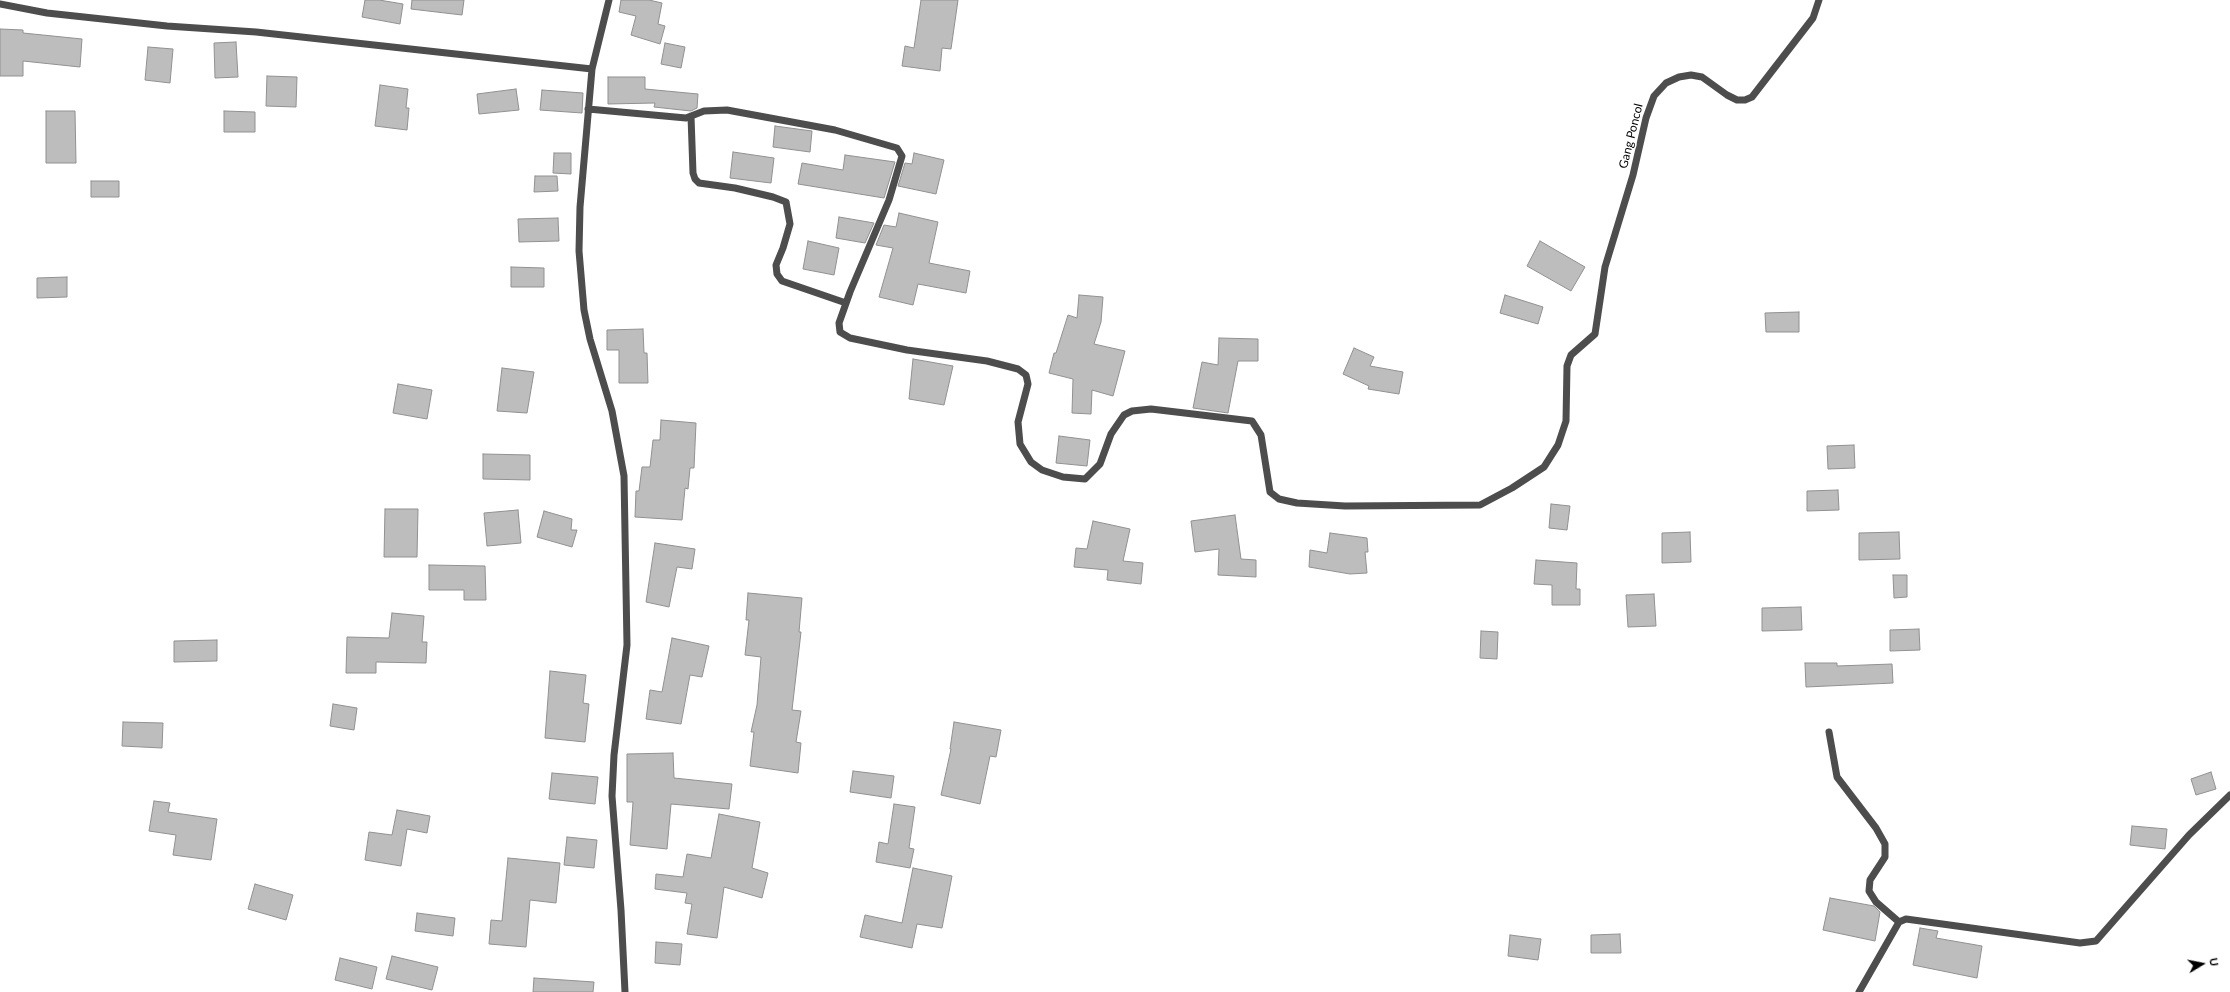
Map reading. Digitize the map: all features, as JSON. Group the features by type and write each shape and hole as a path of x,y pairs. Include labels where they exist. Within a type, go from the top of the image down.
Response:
{"street":[{"path":"609,0 592,69 588,109 580,207 581,283 590,340 612,411 624,476 628,638 614,755 612,796 625,992"},
{"name":"Gang Poncol","path":"846,303 838,326 842,334 846,337 907,350 1000,364 1018,369 1026,375 1028,384 1018,422 1020,444 1031,462 1042,470 1063,477 1085,479 1100,464 1111,434 1124,415 1132,411 1151,409 1252,421 1261,435 1270,492 1279,500 1297,503 1345,506 1480,505 1512,488 1544,467 1558,445 1566,422 1567,366 1571,355 1595,334 1605,267 1633,175 1650,105 1661,87 1679,77 1694,75 1702,77 1727,95 1737,100 1745,100 1752,97 1813,18 1819,0"},
{"path":"0,4 47,13 167,26 264,33 592,69"},
{"path":"588,109 649,116 686,118 691,116 704,111 727,110 835,130 894,146 899,150 902,156 900,163 883,218 846,303 782,281 777,274 776,265 790,224 786,202 773,197 735,188 699,183 695,179 693,173 691,116"},
{"path":"1829,732 1832,760 1837,777 1876,828 1885,844 1885,857 1870,880 1869,891 1876,902 1899,922"},
{"path":"1860,992 1899,922 1906,919 2080,943 2096,941 2188,835 2230,795"}],"building":[{"path":"365,0 379,0 403,4 400,24 362,17"},
{"path":"412,0 464,0 462,15 411,9"},
{"path":"621,0 649,0 662,3 658,24 665,26 660,44 631,35 636,16 619,12"},
{"path":"921,0 958,0 951,49 942,48 940,71 902,66 905,46 914,48"},
{"path":"0,29 23,30 23,33 82,39 80,67 23,61 23,76 0,76"},
{"path":"236,42 238,77 215,78 214,43"},
{"path":"665,43 685,47 681,68 661,64"},
{"path":"148,47 173,49 170,83 145,80"},
{"path":"267,76 297,77 296,107 266,106"},
{"path":"608,77 645,77 645,89 698,94 697,108 691,111 654,107 655,103 608,104"},
{"path":"380,85 408,89 406,108 409,108 407,130 375,126"},
{"path":"516,89 519,110 479,114 477,94"},
{"path":"542,90 583,93 582,113 540,110"},
{"path":"46,111 75,111 76,163 46,163"},
{"path":"224,111 255,112 255,132 224,132"},
{"path":"775,126 812,131 810,152 773,147"},
{"path":"733,152 774,158 771,183 730,178"},
{"path":"554,153 571,153 571,174 553,173"},
{"path":"914,153 944,160 936,194 898,186 905,163 912,164"},
{"path":"845,155 895,162 884,198 798,184 802,163 843,170"},
{"path":"535,176 557,176 558,191 534,192"},
{"path":"91,181 119,181 119,197 91,197"},
{"path":"899,213 938,222 929,263 970,271 966,293 918,284 913,305 879,297 893,248 876,245 884,225 896,227"},
{"path":"839,217 874,223 865,243 836,238"},
{"path":"558,218 559,241 519,242 518,219"},
{"path":"808,241 839,248 834,275 803,269"},
{"path":"1540,241 1585,267 1571,291 1527,266"},
{"path":"511,267 544,268 544,287 511,287"},
{"path":"67,277 67,297 37,298 37,278"},
{"path":"1079,295 1103,297 1101,322 1094,344 1125,351 1113,396 1092,390 1091,414 1072,413 1073,379 1049,373 1054,353 1056,353 1068,315 1077,318"},
{"path":"1505,295 1543,307 1538,324 1500,313"},
{"path":"1799,312 1799,332 1766,332 1765,313"},
{"path":"643,329 644,353 647,353 648,383 619,383 619,350 607,350 607,330"},
{"path":"1219,338 1258,339 1258,361 1238,361 1228,413 1193,408 1202,362 1218,365"},
{"path":"1354,348 1374,357 1370,366 1403,372 1399,394 1368,389 1369,386 1343,374"},
{"path":"913,359 953,366 944,405 909,399"},
{"path":"502,368 534,372 527,413 497,411"},
{"path":"398,384 432,390 427,419 393,413"},
{"path":"661,420 696,423 694,468 690,468 688,489 685,488 682,520 635,517 636,491 639,491 642,467 650,467 653,440 660,440"},
{"path":"1059,436 1090,440 1087,466 1056,463"},
{"path":"1854,445 1855,468 1828,469 1827,446"},
{"path":"483,454 530,455 530,480 483,479"},
{"path":"1838,490 1839,510 1807,511 1807,491"},
{"path":"1551,504 1570,506 1567,530 1549,528"},
{"path":"385,509 418,509 417,557 384,557"},
{"path":"518,510 521,543 487,546 484,513"},
{"path":"544,511 572,519 571,530 577,530 572,547 537,537"},
{"path":"1235,515 1241,559 1256,560 1256,577 1218,575 1219,549 1195,552 1191,521"},
{"path":"1093,521 1130,529 1123,561 1143,563 1141,584 1107,580 1108,570 1074,567 1076,548 1087,549"},
{"path":"1690,532 1691,562 1662,563 1662,533"},
{"path":"1899,532 1900,559 1859,560 1859,533"},
{"path":"1330,533 1367,538 1368,552 1365,552 1367,573 1350,574 1309,567 1310,550 1327,553"},
{"path":"655,543 695,549 692,569 677,567 669,607 646,602"},
{"path":"1536,560 1577,563 1576,589 1580,589 1580,605 1552,605 1552,585 1534,584"},
{"path":"429,565 485,566 486,600 464,600 464,590 429,590"},
{"path":"1893,575 1907,575 1907,597 1894,598"},
{"path":"748,593 802,598 799,632 801,632 792,710 801,711 796,742 801,743 798,773 750,766 754,732 751,732 757,705 761,657 745,655 749,620 746,620"},
{"path":"1654,594 1656,626 1628,627 1626,595"},
{"path":"1801,607 1802,630 1762,631 1762,608"},
{"path":"392,613 424,616 422,642 427,642 426,663 376,662 376,673 346,673 347,637 389,638"},
{"path":"1919,629 1920,650 1890,651 1890,630"},
{"path":"1481,631 1498,632 1497,659 1480,658"},
{"path":"672,638 709,646 702,677 690,675 681,724 646,719 650,690 662,692"},
{"path":"217,640 217,661 174,662 174,641"},
{"path":"1805,663 1837,663 1837,666 1892,664 1893,683 1806,687"},
{"path":"550,671 586,675 583,703 589,704 585,742 545,738"},
{"path":"333,704 357,708 354,730 330,726"},
{"path":"123,722 163,723 162,748 122,746"},
{"path":"954,722 1001,730 996,757 990,756 980,804 941,795 951,749"},
{"path":"673,753 674,778 732,784 729,809 671,804 667,849 630,845 633,802 627,802 627,754"},
{"path":"853,771 894,776 891,798 850,792"},
{"path":"2211,772 2216,789 2196,795 2191,779"},
{"path":"552,773 598,777 595,804 549,799"},
{"path":"154,801 170,803 168,812 217,819 211,860 173,855 176,835 149,831"},
{"path":"894,804 915,807 909,848 914,849 910,868 876,862 879,842 888,844"},
{"path":"397,810 430,816 427,833 407,829 401,866 365,860 369,832 392,835"},
{"path":"719,814 760,822 752,868 768,873 762,898 724,887 717,938 687,934 692,904 685,903 687,893 655,889 656,874 683,877 687,854 711,858"},
{"path":"2132,826 2167,829 2165,849 2130,845"},
{"path":"567,837 597,840 594,868 564,865"},
{"path":"508,858 560,863 556,903 530,900 526,947 489,944 491,920 502,921"},
{"path":"913,868 952,876 942,928 917,924 912,948 860,937 865,915 902,923"},
{"path":"255,884 293,895 286,920 248,909"},
{"path":"1830,898 1874,906 1880,912 1875,941 1823,930"},
{"path":"417,913 455,918 453,936 415,931"},
{"path":"1920,928 1938,931 1936,938 1982,946 1977,978 1913,965"},
{"path":"1620,934 1621,953 1591,953 1591,935"},
{"path":"1510,935 1541,939 1538,960 1508,956"},
{"path":"656,942 682,944 680,965 655,963"},
{"path":"392,956 438,967 432,990 386,979"},
{"path":"340,958 377,967 372,989 335,980"},
{"path":"534,978 594,982 593,992 533,992"}]}
